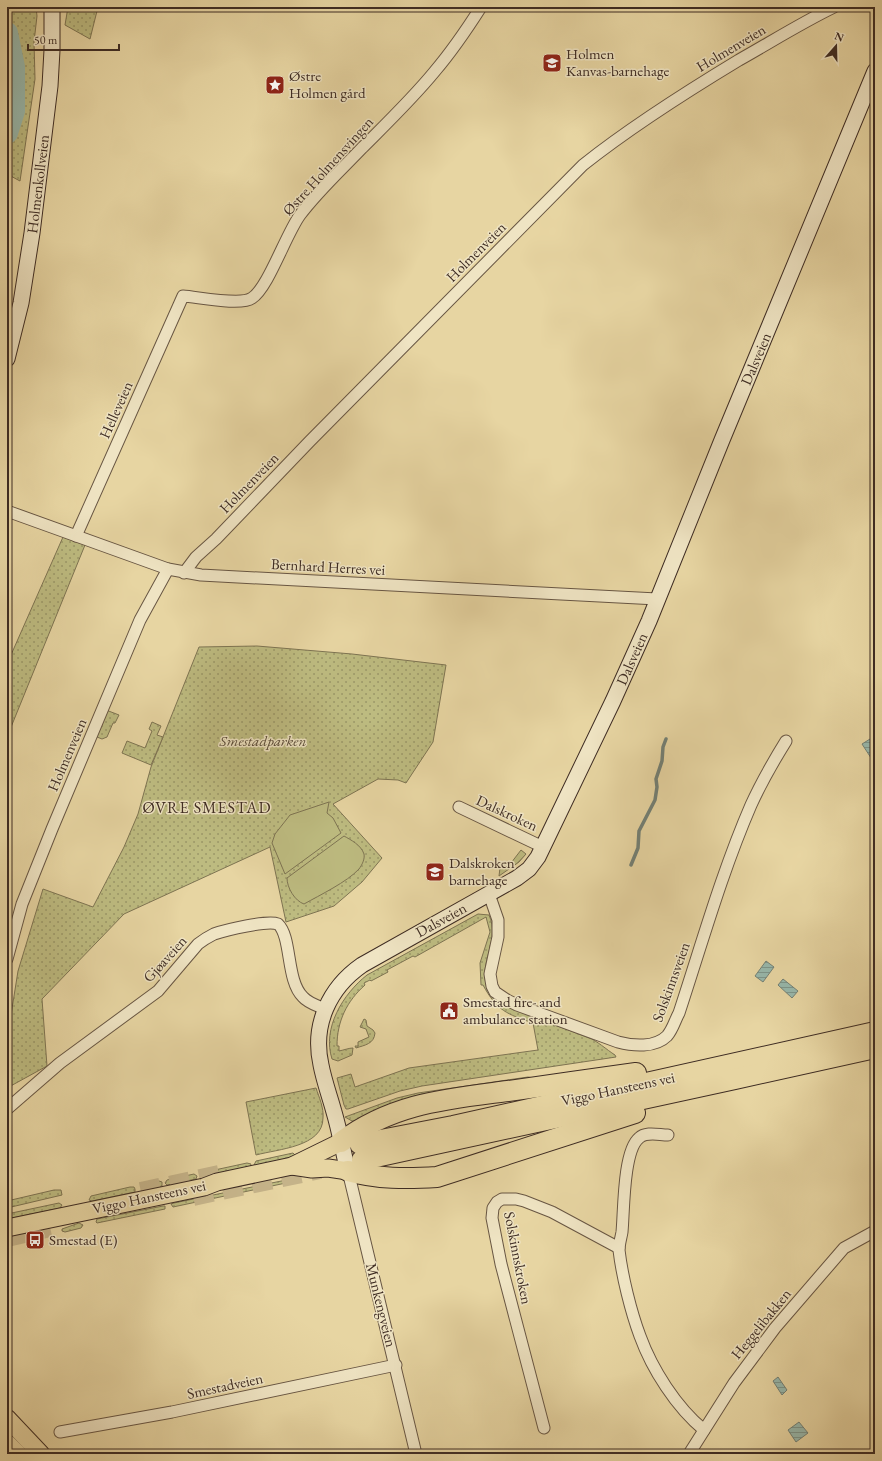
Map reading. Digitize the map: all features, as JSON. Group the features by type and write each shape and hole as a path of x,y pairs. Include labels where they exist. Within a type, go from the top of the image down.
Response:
{"highway":[{"name":"Viggo Hansteens vei","path":"351,1155 446,1127 875,1032"},
{"name":"Viggo Hansteens vei","path":"351,1155 735,1080 875,1048"},
{"path":"735,1080 436,1177 407,1179 371,1177 351,1155 361,1128 397,1111 430,1103 582,1080 767,1056"}],"main road":[{"name":"Viggo Hansteens vei","path":"292,1166 312,1169 328,1168 351,1155"},
{"name":"Viggo Hansteens vei","path":"7,1228 204,1187 217,1182 292,1166 351,1155"},
{"path":"7,1418 41,1454"},
{"path":"7,1443 18,1454"}],"street":[{"name":"Holmenkollveien","path":"7,359 21,303 30,246 50,86 52,7"},
{"name":"Østre Holmensvingen","path":"183,296 239,302 250,300 255,296 264,283 291,228 300,215 324,187 434,72 457,43 481,7"},
{"name":"Holmenveien","path":"184,573 196,557 216,539 310,441 583,165 621,137 688,92 781,35 834,7"},
{"name":"Dalsveien","path":"351,1155 320,1057 319,1035 325,1009 332,995 353,971 524,874 534,863 544,847 612,701 657,599 875,71"},
{"name":"Helleveien","path":"76,536 183,296"},
{"name":"Bernhard Herres vei","path":"7,511 168,569 184,573 657,599"},
{"name":"Holmenveien","path":"7,959 22,904 52,829 137,628 155,590 168,569"},
{"name":"Solskinnsveien","path":"489,894 498,920 499,930 491,981 495,992 517,1005 623,1043 648,1045 664,1039 671,1030 679,1013 714,904 751,805 768,770 786,741"},
{"name":"Dalskroken","path":"458,808 544,847"},
{"name":"Gjøaveien","path":"7,1109 60,1063 158,991 198,944 205,938 222,931 267,923 278,924 283,932 294,980 299,992 308,1001 325,1009"},
{"path":"668,1135 643,1135 636,1140 625,1183 622,1232 619,1248 633,1315 648,1355 672,1396 684,1411 704,1430"},
{"name":"Munkengveien","path":"351,1155 416,1454"},
{"name":"Solskinnskroken","path":"544,1428 501,1264 492,1218 493,1208 497,1202 502,1200 516,1199 524,1201 558,1215 619,1248"},
{"name":"Heggelibakken","path":"689,1454 734,1383 775,1328 844,1248 875,1231"},
{"name":"Smestadveien","path":"60,1432 172,1412 396,1365"}],"green space":[{"path":"7,7 36,7 37,16 34,42 35,79 20,181 7,174 7,121 17,116 20,74 7,58"},
{"path":"68,7 98,7 90,39 65,25"},
{"path":"63,537 85,545 7,737 7,664"},
{"name":"Smestadparken","path":"257,646 352,654 446,665 433,742 406,783 398,780 378,779 333,804 382,858 362,882 334,906 286,922 270,847 124,914 42,999 47,1066 7,1088 7,1040 18,971 43,889 93,907 124,847 138,814 151,767 199,647"},
{"path":"106,710 119,715 115,723 113,723 107,737 102,739 97,737 96,734"},
{"path":"152,722 161,726 157,735 163,737 151,765 122,753 127,741 145,748 152,731 149,729"},
{"path":"329,802 327,813 333,818 341,833 285,874 272,843 275,834 290,815"},
{"path":"344,836 356,843 363,851 364,858 359,869 348,879 304,904 292,894 288,886 287,878"},
{"path":"521,850 526,854 519,862 499,876 500,868 511,863"},
{"path":"478,914 489,915 492,924 491,941 485,967 485,975 487,988 495,1000 508,1007 592,1039 616,1057 422,1086 400,1091 346,1109 337,1078 351,1074 355,1087 409,1068 538,1050 533,1023 509,1014 498,1006 483,985 481,985 480,963 490,932 486,917 415,957 413,956 387,970 388,972 364,983 365,985 353,998 344,1012 337,1037 337,1046 339,1046 339,1051 353,1048 352,1055 338,1061 332,1059 330,1035 332,1024 343,1002 358,983 367,975"},
{"path":"364,1019 366,1020 367,1026 375,1033 374,1037 368,1044 356,1048 355,1046 358,1046 358,1042 369,1037 366,1029 360,1027"},
{"path":"528,1077 534,1078 357,1121 352,1121 345,1117 397,1098 418,1093"},
{"path":"316,1088 323,1110 323,1118 321,1128 316,1135 308,1141 298,1145 256,1155 246,1102"},
{"path":"293,1153 295,1155 294,1158 254,1165 256,1161"},
{"path":"247,1163 251,1164 250,1167 210,1176 208,1174 210,1171"},
{"path":"194,1174 197,1176 196,1179 167,1185 165,1183 167,1180"},
{"path":"296,1178 300,1180 173,1207 171,1204 174,1203"},
{"path":"159,1181 162,1182 162,1186 146,1190 143,1188 145,1184"},
{"path":"134,1187 135,1192 92,1201 89,1200 91,1196"},
{"path":"54,1190 61,1190 62,1195 7,1208 7,1201"},
{"path":"59,1203 62,1205 60,1208 7,1219 7,1214"},
{"path":"165,1206 165,1209 96,1222 97,1219"},
{"path":"79,1223 83,1225 81,1228 65,1232 62,1231 62,1229"}],"water":[{"path":"870,739 875,746 875,759 873,761 862,744"},
{"path":"766,961 774,967 763,982 755,976"},
{"path":"783,979 798,991 792,998 778,985"},
{"path":"778,1377 787,1390 782,1395 773,1381"},
{"path":"799,1422 808,1433 796,1442 788,1430"}],"waterway":[{"path":"7,33 14,67 14,111 7,133"},
{"path":"631,865 638,848 639,831 655,800 657,787 656,779 662,761 663,747 666,739"}],"tunnel":[{"path":"193,1196 320,1169"},
{"path":"141,1192 229,1173"},
{"path":"7,1237 50,1227"}],"place":[{"name":"Holmen Kanvas-barnehage","path":"552,63"},
{"name":"Østre Holmen gård","path":"275,85"},
{"name":"Dalskroken barnehage","path":"435,872"},
{"name":"Smestad fire- and ambulance station","path":"449,1011"},
{"name":"Smestad (E)","path":"35,1240"}],"district":[{"name":"ØVRE SMESTAD","path":"207,807"}]}
